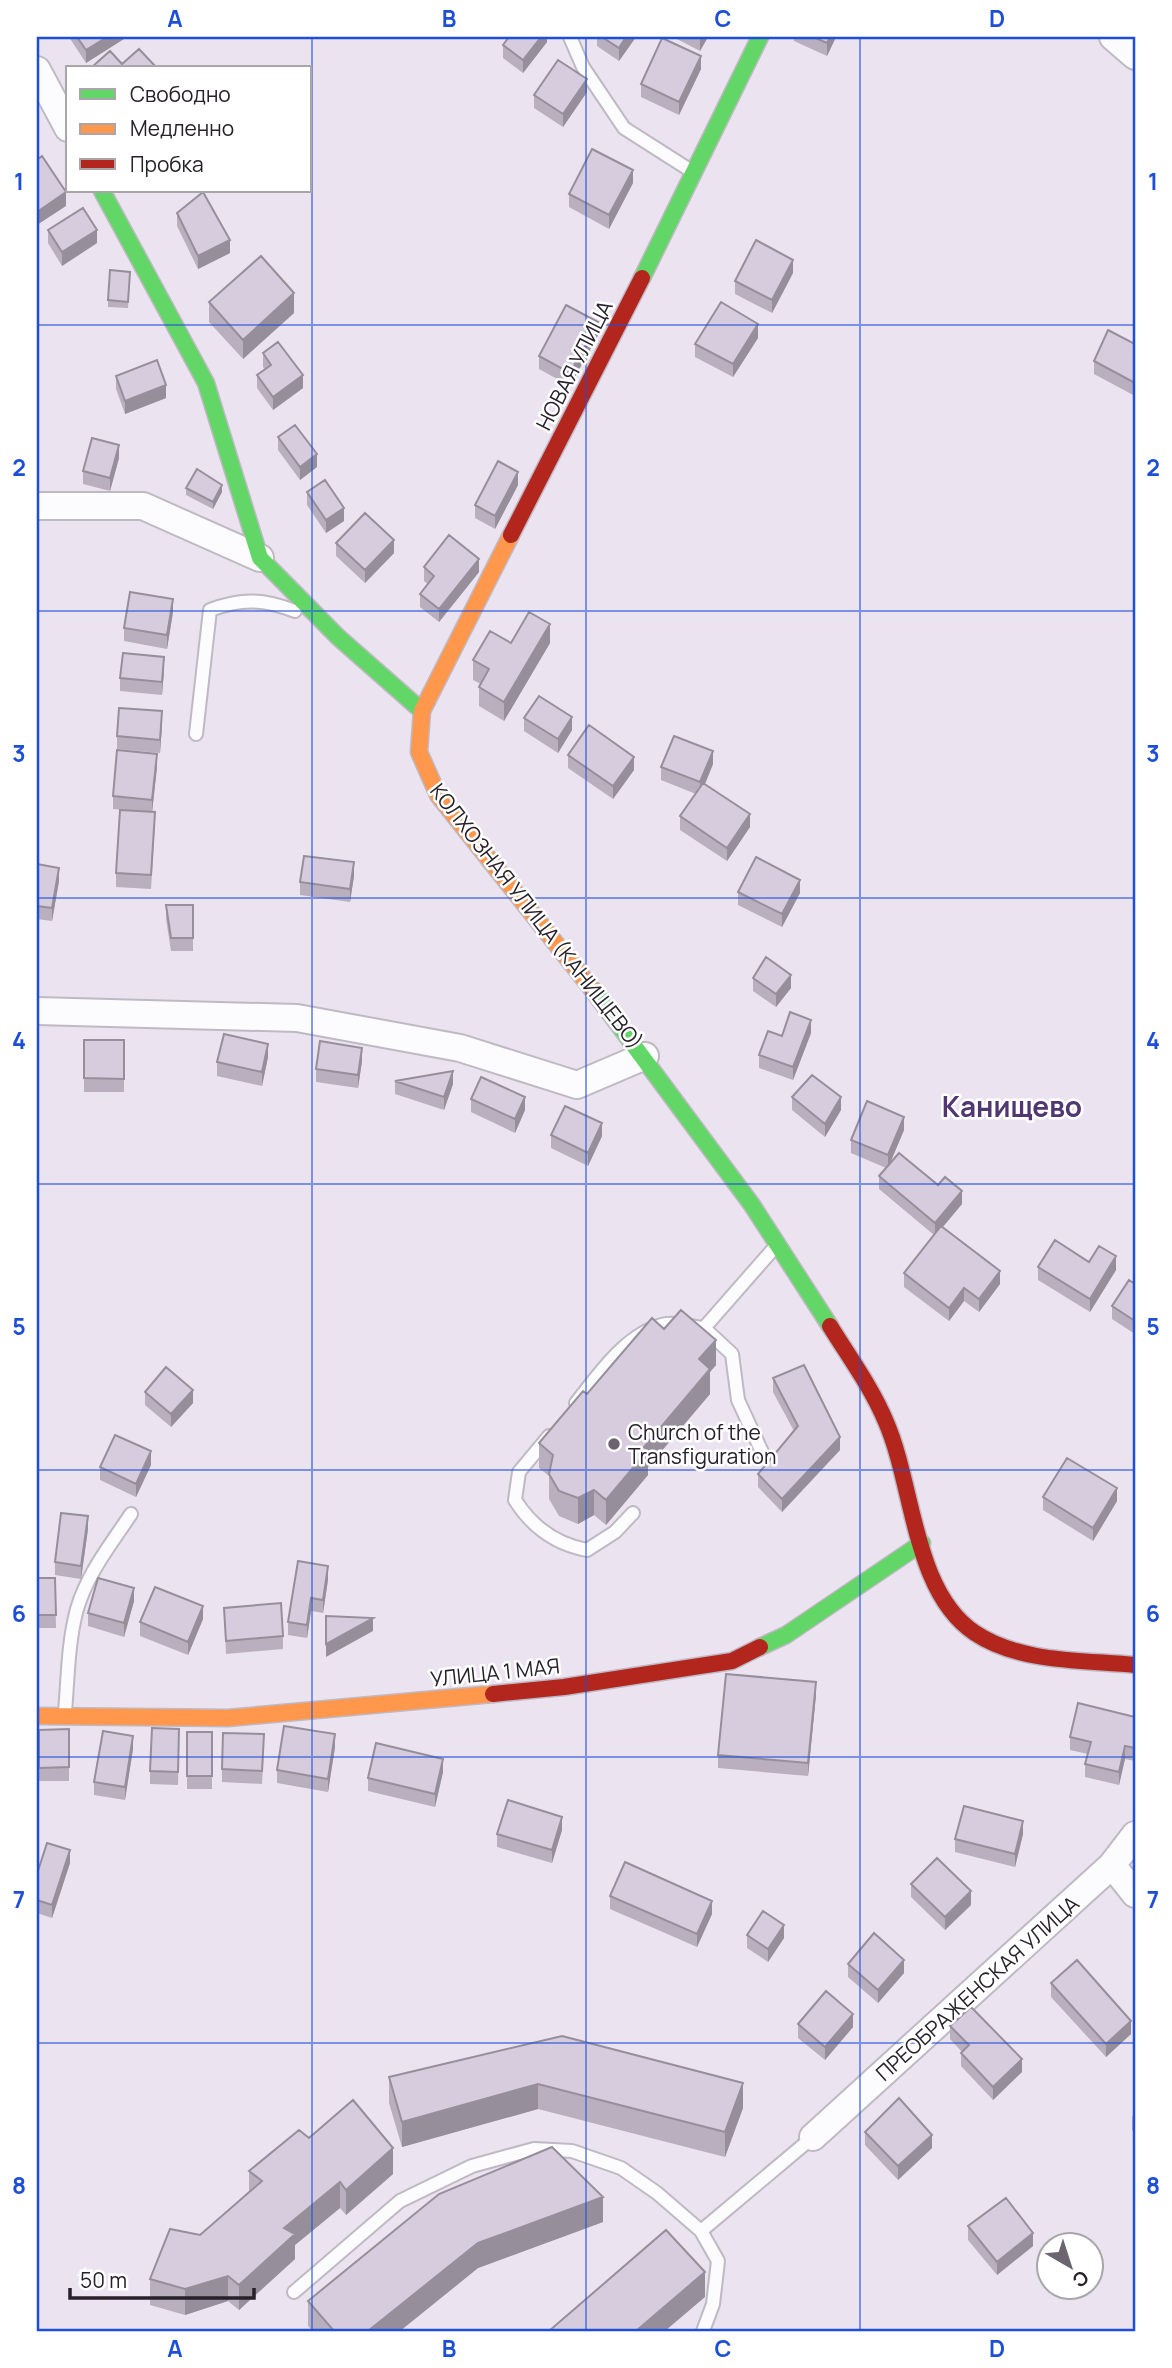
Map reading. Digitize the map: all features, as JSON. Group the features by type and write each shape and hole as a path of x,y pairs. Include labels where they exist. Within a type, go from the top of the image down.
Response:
{"street":[{"name":"НОВАЯ УЛИЦА","path":"422,711 695,173 760,37"},
{"path":"1114,37 1135,56"},
{"path":"37,70 66,124"},
{"path":"103,192 206,383 260,558"},
{"path":"37,506 143,506 260,558 321,621 422,711"},
{"name":"КОЛХОЗНАЯ УЛИЦА (КАНИЩЕВО)","path":"422,711 419,752 438,795 645,1056 806,1284 887,1422 922,1543"},
{"path":"37,1011 297,1018 460,1048 577,1085 645,1056"},
{"path":"922,1543 936,1591 959,1620 985,1642 1018,1651 1135,1665"},
{"name":"УЛИЦА 1 МАЯ","path":"37,1716 228,1718 564,1687 732,1661 786,1635 922,1543"},
{"name":"ПРЕОБРАЖЕНСКАЯ УЛИЦА","path":"813,2137 1112,1865 1135,1835"},
{"path":"1112,1865 1135,1894"}],"lane":[{"path":"570,37 583,67 624,128 695,173"},
{"path":"196,734 210,610 235,600 273,603 321,621"},
{"path":"704,1328 778,1244"},
{"path":"563,1418 607,1364 638,1336 667,1324 704,1328 732,1354 738,1400 762,1452"},
{"path":"555,1429 519,1472 514,1500 529,1523 567,1546 587,1549 615,1532 633,1513"},
{"path":"65,1715 70,1644 78,1607 96,1566 131,1514"},
{"path":"701,2231 813,2137"},
{"path":"293,2292 400,2201 472,2166 534,2149 572,2151 621,2168 657,2193 701,2231 718,2261 713,2304 703,2331"}],"building":[{"path":"77,37 107,37 86,50"},
{"path":"509,37 541,37 523,60 503,45"},
{"path":"602,37 626,37 619,48"},
{"path":"813,37 830,37 827,43"},
{"path":"662,38 701,56 679,102 641,84"},
{"path":"139,49 155,66 93,66 110,51 122,64"},
{"path":"558,60 587,79 563,114 534,95"},
{"path":"592,149 633,170 609,215 569,194"},
{"path":"42,156 66,192 37,212 37,160"},
{"path":"203,192 230,240 198,256 177,213"},
{"path":"83,208 97,230 62,252 48,230"},
{"path":"756,240 793,260 772,300 735,281"},
{"path":"261,256 294,293 243,340 209,302"},
{"path":"110,270 130,272 128,302 108,300"},
{"path":"721,302 758,324 733,364 695,344"},
{"path":"566,305 598,322 570,373 539,356"},
{"path":"1108,330 1135,344 1135,383 1094,361"},
{"path":"278,342 303,375 273,397 257,375 271,365 263,353"},
{"path":"157,360 166,385 125,401 116,376"},
{"path":"295,425 317,454 300,467 278,437"},
{"path":"92,438 119,445 110,478 83,471"},
{"path":"498,461 518,472 495,516 475,505"},
{"path":"197,469 222,485 213,502 186,488"},
{"path":"325,480 344,508 326,520 307,492"},
{"path":"365,513 394,540 365,570 336,543"},
{"path":"449,535 479,559 439,609 420,594 434,576 424,567"},
{"path":"130,592 173,599 167,635 124,628"},
{"path":"529,612 550,624 504,702 479,687 489,669 473,660 490,631 511,643"},
{"path":"123,653 164,657 162,682 120,678"},
{"path":"539,696 572,717 558,739 524,718"},
{"path":"119,708 162,711 160,740 117,736"},
{"path":"589,725 634,757 613,786 568,755"},
{"path":"674,736 713,751 700,782 661,767"},
{"path":"117,750 157,754 152,800 113,796"},
{"path":"703,783 750,814 727,848 680,816"},
{"path":"120,810 155,812 151,875 116,873"},
{"path":"304,856 354,862 350,889 300,882"},
{"path":"756,857 800,880 782,914 738,892"},
{"path":"37,864 59,868 52,908 37,906"},
{"path":"166,905 193,905 193,938 171,938"},
{"path":"766,957 791,975 776,994 753,978"},
{"path":"790,1012 811,1020 793,1067 759,1055 768,1031 782,1036"},
{"path":"224,1034 268,1044 262,1072 217,1062"},
{"path":"84,1040 124,1040 124,1079 84,1078"},
{"path":"320,1041 362,1048 358,1075 316,1069"},
{"path":"453,1071 444,1097 395,1081"},
{"path":"812,1075 841,1097 825,1124 792,1097"},
{"path":"481,1077 525,1097 515,1119 471,1099"},
{"path":"867,1101 904,1117 888,1155 851,1140"},
{"path":"565,1106 602,1123 588,1153 551,1135"},
{"path":"899,1153 938,1185 945,1177 962,1191 935,1223 879,1176"},
{"path":"941,1226 1000,1271 979,1299 964,1288 949,1308 904,1273"},
{"path":"1055,1240 1089,1262 1099,1246 1116,1256 1090,1299 1038,1267"},
{"path":"1129,1280 1135,1284 1135,1321 1112,1306"},
{"name":"Church of the Transfiguration","path":"681,1310 716,1340 699,1359 710,1369 644,1447 648,1450 606,1500 594,1490 578,1498 559,1491 549,1474 553,1455 539,1443 583,1391 587,1394 652,1318 664,1329"},
{"path":"804,1365 840,1437 782,1499 758,1474 798,1426 773,1378"},
{"path":"166,1367 193,1390 171,1414 145,1392"},
{"path":"115,1435 151,1451 136,1484 100,1467"},
{"path":"1067,1458 1117,1488 1093,1528 1043,1497"},
{"path":"61,1513 88,1516 81,1566 55,1562"},
{"path":"298,1561 328,1566 323,1600 311,1598 307,1625 288,1622"},
{"path":"37,1578 55,1578 56,1615 37,1615"},
{"path":"98,1578 134,1588 124,1623 88,1613"},
{"path":"155,1587 203,1606 188,1642 140,1622"},
{"path":"281,1603 283,1636 226,1641 224,1608"},
{"path":"326,1616 373,1618 326,1644"},
{"path":"726,1674 816,1682 808,1763 718,1755"},
{"path":"1078,1703 1135,1717 1135,1748 1125,1746 1119,1772 1085,1764 1091,1742 1070,1737"},
{"path":"284,1726 335,1734 328,1779 277,1770"},
{"path":"152,1728 179,1729 178,1772 150,1771"},
{"path":"69,1729 69,1767 39,1768 39,1730"},
{"path":"103,1731 133,1736 125,1787 94,1782"},
{"path":"187,1732 212,1732 212,1776 187,1776"},
{"path":"223,1733 264,1734 262,1771 222,1769"},
{"path":"376,1743 443,1759 435,1794 368,1778"},
{"path":"508,1800 562,1817 552,1850 497,1834"},
{"path":"964,1806 1023,1821 1015,1854 955,1839"},
{"path":"47,1843 70,1850 52,1905 37,1900 37,1874"},
{"path":"937,1858 971,1891 945,1917 911,1884"},
{"path":"625,1862 712,1901 697,1934 610,1896"},
{"path":"763,1911 784,1925 768,1949 747,1935"},
{"path":"874,1933 904,1960 878,1990 848,1964"},
{"path":"1077,1960 1131,2021 1106,2044 1051,1983"},
{"path":"826,1991 853,2014 825,2047 798,2024"},
{"path":"971,2007 1022,2059 993,2087 961,2053 969,2045 950,2026"},
{"path":"562,2036 743,2083 725,2132 538,2084 402,2122 389,2077"},
{"path":"899,2098 932,2135 898,2166 865,2132"},
{"path":"353,2100 393,2148 346,2190 340,2182 284,2228 295,2234 239,2285 228,2276 185,2289 150,2279 170,2229 200,2235 262,2181 249,2171 299,2130 309,2138"},
{"path":"552,2147 603,2197 478,2243 368,2331 334,2331 308,2301 439,2194"},
{"path":"1006,2198 1033,2233 997,2262 968,2226"},
{"path":"666,2230 705,2272 636,2331 549,2331"}],"traffic: fast":[{"path":"642,278 760,37"},
{"path":"103,192 206,383 260,558 338,637 422,711"},
{"path":"592,989 752,1205 830,1326"},
{"path":"760,1647 786,1635 922,1543"}],"traffic: slow":[{"path":"511,535 422,711 419,752 438,795 592,989"},
{"path":"37,1716 228,1718 493,1694"}],"traffic: jam":[{"path":"511,535 642,278"},
{"path":"830,1326 867,1385 886,1422 927,1565 939,1592 955,1615 975,1633 1012,1650 1073,1661 1135,1665"},
{"path":"493,1694 564,1687 732,1661 760,1647"}],"place":[{"name":"Church of the Transfiguration","path":"614,1444"}],"district":[{"name":"Канищево","path":"1012,1106"}]}
